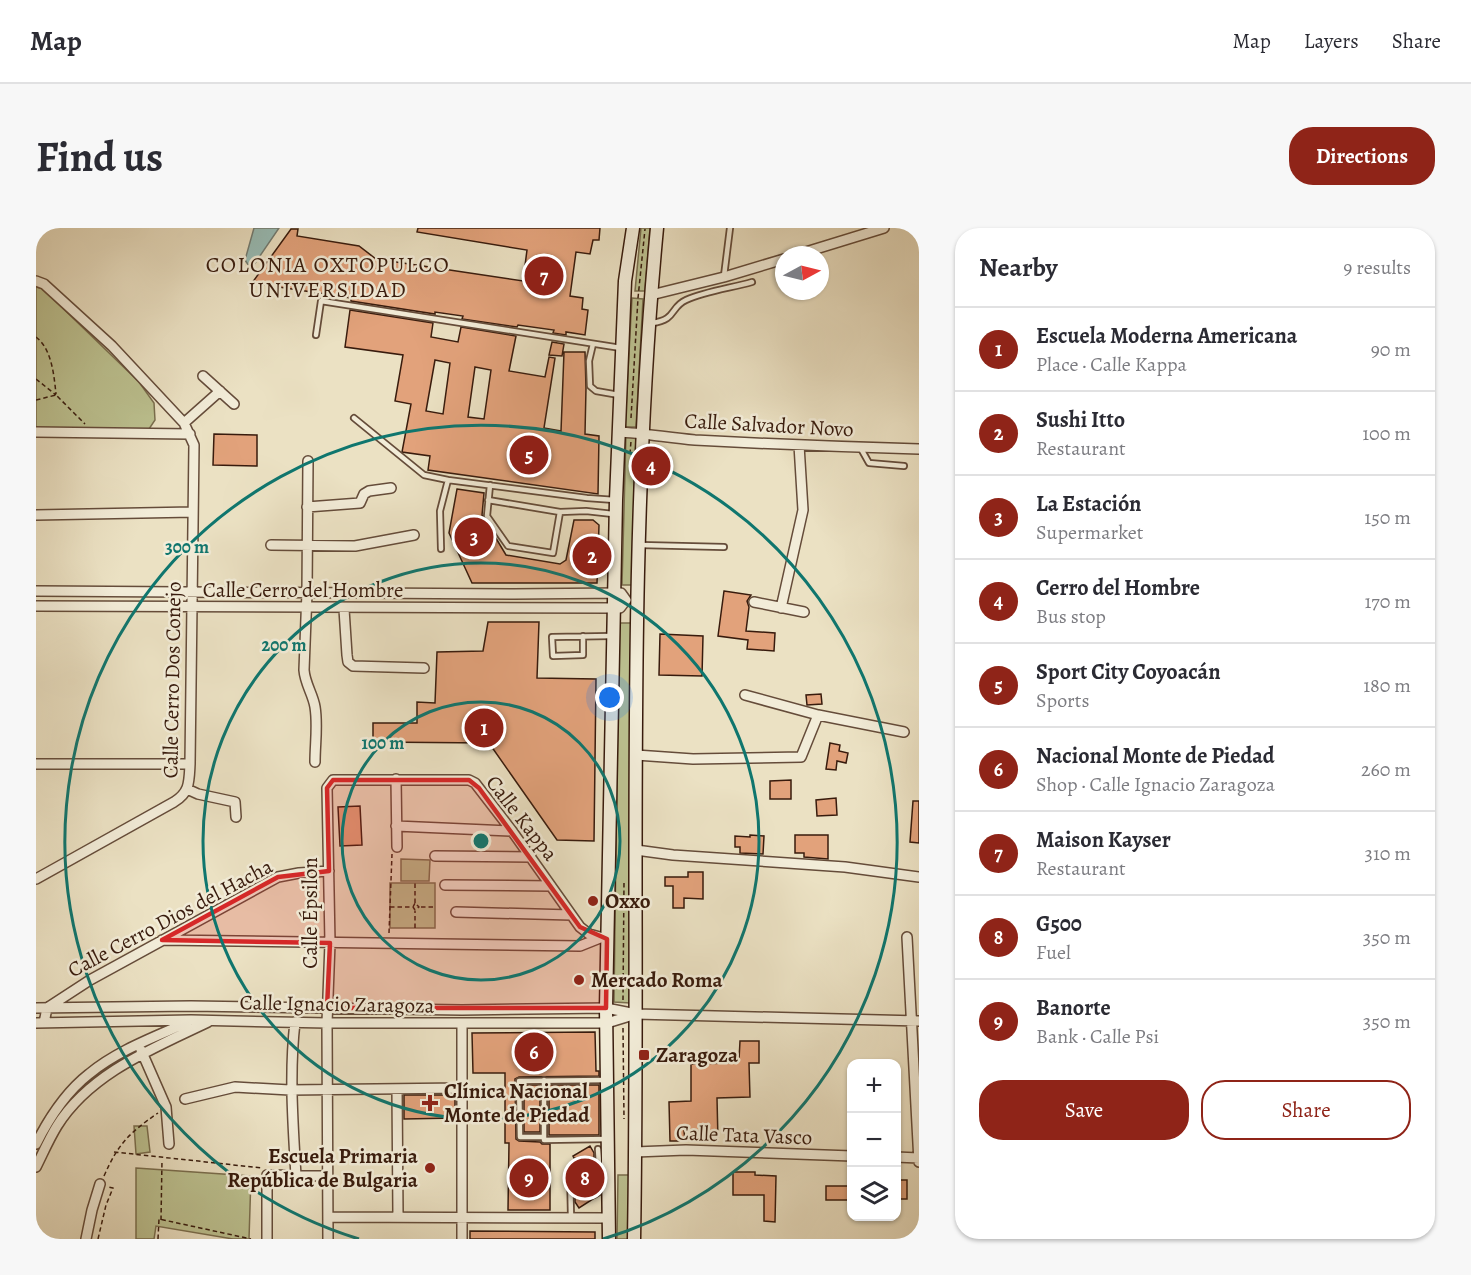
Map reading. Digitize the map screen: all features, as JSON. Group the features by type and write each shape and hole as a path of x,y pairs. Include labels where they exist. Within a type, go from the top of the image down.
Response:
{"main road":[{"path":"609,1239 602,1146 608,1080 603,938 614,636 616,500 624,432 619,395 625,281 633,228"},
{"path":"634,1239 636,755 632,600 640,545 649,323 657,228"}],"street":[{"path":"825,246 884,228"},
{"path":"651,295 775,262"},
{"name":"Calle Cerro Dos Conejo","path":"36,281 44,284 112,346 184,423 194,445 190,764 187,789 184,796 174,802 36,879"},
{"path":"203,376 234,404"},
{"path":"184,423 220,391"},
{"path":"36,432 190,434"},
{"name":"Calle Salvador Novo","path":"624,432 681,439 798,446 919,449"},
{"path":"781,609 803,510 798,446"},
{"path":"308,461 307,608 304,670 305,681 316,711 315,762"},
{"path":"308,507 360,503 364,494 369,491 391,489"},
{"path":"36,515 193,512"},
{"path":"271,545 355,546 414,535"},
{"name":"Calle Cerro del Hombre","path":"36,591 615,593"},
{"name":"Calle Cerro del Hombre","path":"425,592 425,609"},
{"path":"614,608 620,608 632,600 621,593 615,593"},
{"path":"754,602 804,612"},
{"name":"Calle Cerro del Hombre","path":"36,606 344,609 614,608"},
{"path":"344,609 348,662 353,666 424,668"},
{"path":"745,695 818,715 904,732"},
{"path":"636,755 693,759 801,757 818,715"},
{"path":"36,764 190,764"},
{"name":"Calle Kappa","path":"343,779 469,780 479,788 512,831 580,927 589,934 603,938"},
{"name":"Calle Épsilon","path":"328,1239 327,1008 330,943 327,788 333,780 343,779"},
{"path":"394,847 396,779"},
{"path":"187,789 198,794 235,802 236,817"},
{"path":"396,826 512,831"},
{"path":"636,850 673,855 845,867 919,877"},
{"path":"435,856 531,857"},
{"name":"Calle Cerro Dios del Hacha","path":"47,1008 90,980 278,877 329,871"},
{"path":"445,885 551,886"},
{"path":"456,912 572,915"},
{"path":"901,1157 919,1159 915,1021 910,995 907,937"},
{"path":"162,940 580,946 603,938"},
{"path":"36,1144 48,1120 88,1074 114,1057 191,1020 191,1006"},
{"name":"Calle Ignacio Zaragoza","path":"36,1008 191,1006 462,1010 606,1008 636,1014 915,1021"},
{"path":"36,1167 58,1125 95,1083 119,1067 211,1021 212,1007"},
{"path":"40,1023 47,1008"},
{"name":"Calle Ignacio Zaragoza","path":"40,1023 191,1020 462,1024 607,1023 636,1014"},
{"path":"295,1022 290,1090 296,1176"},
{"path":"462,1024 462,1239"},
{"path":"139,1044 166,1107 169,1144"},
{"path":"185,1099 235,1087 290,1090 462,1088"},
{"path":"397,1089 398,1216"},
{"name":"Calle Tata Vasco","path":"635,1152 686,1150 847,1156"},
{"path":"267,1239 267,1175 327,1176"},
{"path":"86,1239 100,1184"},
{"path":"328,1217 609,1218"}],"lane":[{"path":"724,277 730,228"},
{"path":"649,323 663,322 684,300 752,282"},
{"path":"316,335 321,301 621,348"},
{"path":"593,344 589,361 590,386 596,391 619,395"},
{"path":"354,418 424,475 448,480 616,500"},
{"path":"860,447 869,464 904,466"},
{"path":"441,549 440,511 448,480"},
{"path":"490,485 487,516 507,546 553,553 560,512"},
{"path":"488,500 560,512 586,511 616,514"},
{"path":"640,545 724,547"},
{"path":"583,636 583,655 553,656 552,637 583,636 614,636"},
{"path":"544,1080 544,1140 602,1146 596,1166 599,1176 599,1192 594,1195"},
{"path":"544,1137 520,1137 519,1081 608,1080"},
{"path":"571,1218 573,1190 570,1170 576,1162"},
{"path":"570,1180 576,1176"},
{"path":"593,1179 599,1176"},
{"path":"571,1207 576,1204"}],"path":[{"path":"624,432 645,228"},
{"path":"36,337 41,341 53,368 56,395"},
{"path":"36,379 85,422 85,432"},
{"path":"36,400 56,395"},
{"path":"389,944 394,847"},
{"path":"413,907 415,884"},
{"path":"415,903 419,907"},
{"path":"390,907 413,907"},
{"path":"413,907 415,928"},
{"path":"415,910 419,907 435,907"},
{"path":"622,1018 624,1119"},
{"path":"98,1239 112,1188 100,1184 114,1152 135,1128 166,1107"},
{"path":"114,1152 162,1159 268,1168 267,1175"},
{"path":"158,1239 159,1219 161,1220 162,1159"},
{"path":"161,1220 251,1239"}],"highlighted area":[{"path":"333,780 469,780 479,788 580,927 607,939 606,1008 327,1008 330,943 162,940 278,877 329,871 327,788"}],"green space":[{"path":"641,228 650,228 645,291 635,291"},
{"path":"36,287 43,289 139,382 154,403 155,420 149,429 36,428"},
{"path":"632,298 643,299 636,427 625,427"},
{"path":"626,435 636,436 632,585 622,585"},
{"path":"619,623 632,623 630,1003 614,1002"},
{"path":"401,859 430,860 429,881 401,881"},
{"path":"390,883 435,883 435,928 390,928"},
{"path":"134,1126 147,1126 150,1152 136,1154"},
{"path":"136,1168 251,1176 249,1239 233,1239 156,1226 154,1239 136,1239"},
{"path":"618,1175 630,1175 629,1239 617,1239"}],"water":[{"path":"254,228 279,228 251,269 245,260"}],"building":[{"path":"418,228 600,228 599,240 593,240 590,254 576,252 570,296 583,298 582,309 588,310 585,335 566,332 566,335 553,333 554,330 462,319 463,316 351,301 351,298 252,283 291,229 298,229 297,236 359,246 376,259 523,281 527,250 417,232"},
{"path":"350,310 433,323 431,337 458,342 461,327 516,336 509,371 545,377 549,357 555,358 544,428 561,431 564,352 585,352 585,434 599,436 598,494 428,470 430,456 402,452 411,404 395,401 403,355 345,347","holes":["435,360 450,363 443,414 426,411","475,367 491,370 484,419 468,417"]},
{"path":"552,342 564,344 562,356 549,355"},
{"path":"214,434 257,435 257,466 213,465"},
{"path":"457,489 484,493 482,515 506,555 560,564 566,560 574,520 593,520 599,525 597,583 472,583 449,533"},
{"path":"724,591 751,595 747,601 749,607 746,631 775,633 774,651 747,649 748,640 718,636"},
{"path":"488,622 539,622 537,678 596,679 594,841 557,840 489,743 373,742 373,723 417,723 417,702 435,703 437,652 483,651"},
{"path":"660,634 703,636 702,676 659,675"},
{"path":"821,694 822,704 807,705 806,695"},
{"path":"830,743 840,745 839,751 848,753 846,763 837,761 836,770 826,769"},
{"path":"791,780 791,799 770,799 770,781"},
{"path":"836,798 837,815 817,816 816,800"},
{"path":"913,801 919,801 919,843 910,842"},
{"path":"360,806 362,845 340,846 338,807"},
{"path":"750,835 764,836 763,854 740,853 740,847 735,847 735,836 750,837"},
{"path":"795,835 828,835 828,859 804,857 804,853 795,853"},
{"path":"688,872 703,872 703,899 684,898 684,908 673,908 673,886 665,886 665,877 688,877"},
{"path":"595,1032 596,1071 599,1071 599,1076 519,1077 515,1079 516,1139 550,1144 550,1210 508,1210 509,1143 505,1143 505,1073 473,1073 472,1033"},
{"path":"740,1041 759,1041 759,1063 749,1063 750,1097 717,1098 718,1141 702,1141 702,1131 684,1131 685,1141 670,1141 669,1102 691,1101 691,1064 730,1063 730,1060 739,1060"},
{"path":"524,1085 540,1085 540,1132 524,1132"},
{"path":"549,1085 599,1085 599,1135 549,1135"},
{"name":"Clínica Nacional Monte de Piedad","path":"404,1095 455,1095 455,1118 404,1119"},
{"path":"590,1146 594,1153 594,1158 590,1160 591,1170 594,1171 590,1175 594,1182 590,1188 592,1191 590,1197 593,1199 579,1208 575,1202 575,1195 578,1193 575,1182 578,1180 575,1171 580,1162 573,1156"},
{"path":"733,1172 755,1172 755,1175 776,1176 775,1222 764,1221 764,1195 733,1195"},
{"path":"901,1180 907,1180 907,1199 901,1199"},
{"path":"826,1186 847,1186 847,1200 826,1200"},
{"path":"470,1231 595,1232 595,1239 470,1239"}],"place":[{"name":"Maison Kayser","path":"544,276"},
{"name":"Sport City Coyoacán","path":"529,455"},
{"name":"Cerro del Hombre","path":"651,466"},
{"name":"La Estación","path":"474,537"},
{"name":"Sushi Itto","path":"592,556"},
{"name":"Escuela Moderna Americana","path":"484,728"},
{"name":"Oxxo","path":"593,901"},
{"name":"Mercado Roma","path":"579,980"},
{"name":"Nacional Monte de Piedad","path":"534,1052"},
{"name":"Zaragoza","path":"644,1055"},
{"name":"Clínica Nacional Monte de Piedad","path":"430,1103"},
{"name":"Escuela Primaria República de Bulgaria","path":"430,1168"},
{"name":"Banorte","path":"529,1178"},
{"name":"G500","path":"585,1178"}],"district":[{"name":"COLONIA OXTOPULCO UNIVERSIDAD","path":"328,278"}]}
